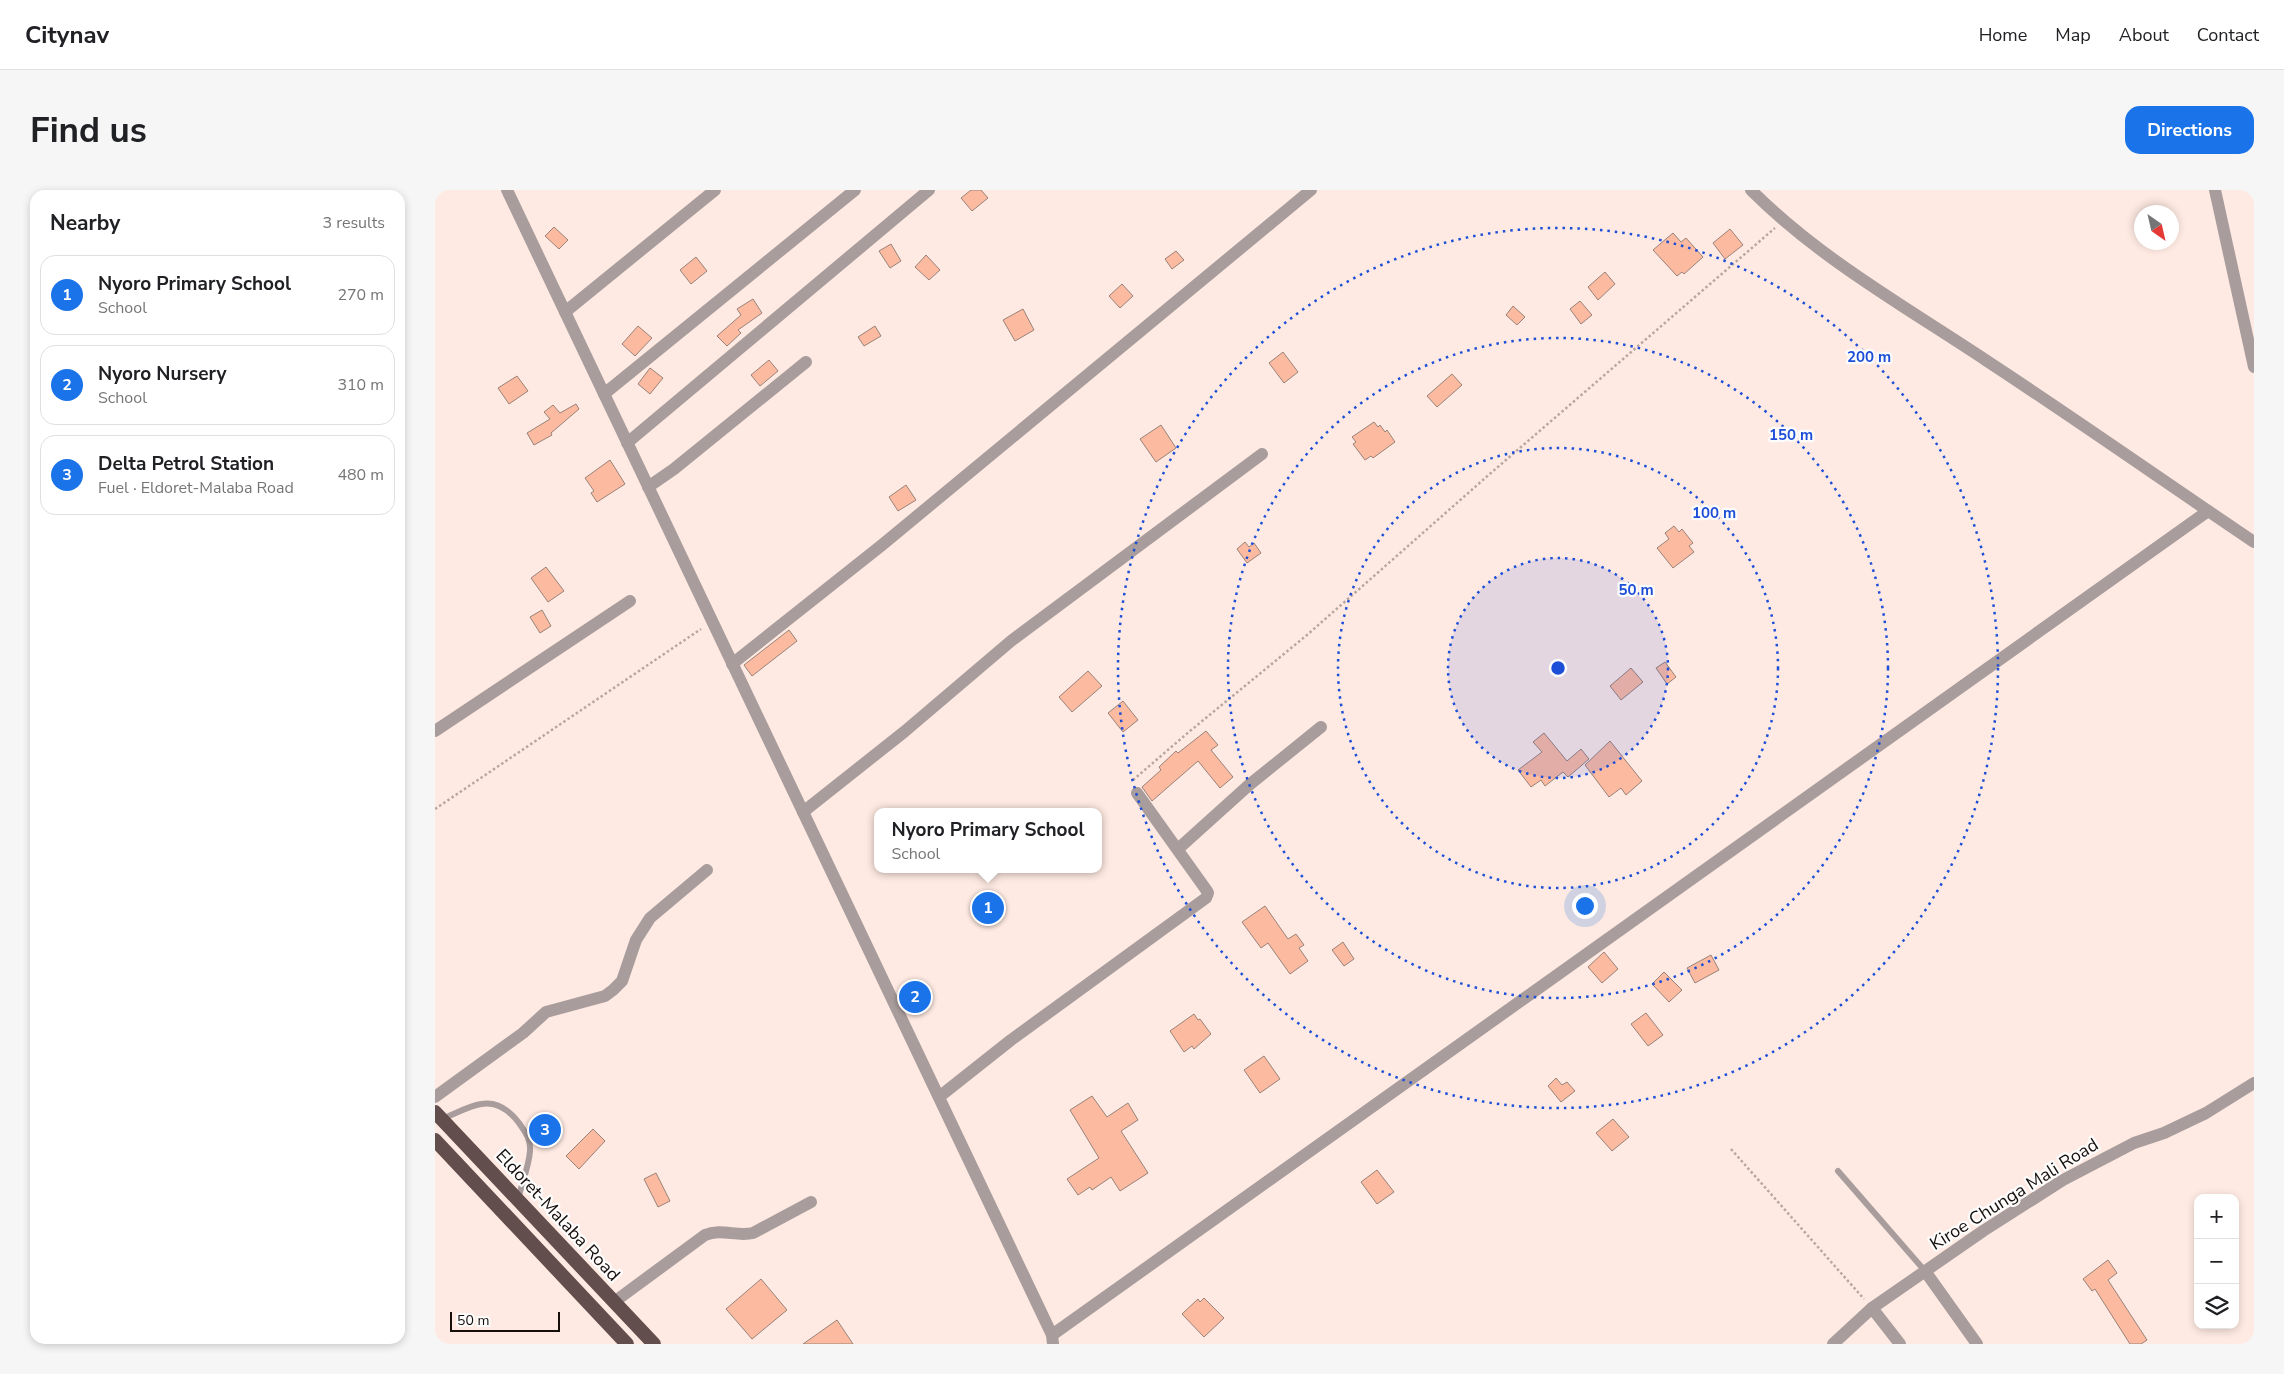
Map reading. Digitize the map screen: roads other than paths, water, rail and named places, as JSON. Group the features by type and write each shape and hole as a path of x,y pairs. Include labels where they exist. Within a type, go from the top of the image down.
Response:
{"highway":[{"name":"Eldoret-Malaba Road","path":"438,1116 654,1344"},
{"path":"435,1140 627,1344"}],"street":[{"path":"565,312 715,190"},
{"path":"604,394 855,190"},
{"path":"627,443 929,190"},
{"path":"732,664 882,545 1311,190"},
{"path":"1751,190 1789,226 1822,252 2004,372 2254,542"},
{"path":"2215,190 2254,367"},
{"path":"511,192 565,312 1053,1339 2208,511"},
{"path":"648,487 674,469 806,362"},
{"path":"803,812 904,732 1011,641 1262,454"},
{"path":"435,731 630,600"},
{"path":"1178,848 1321,727"},
{"path":"939,1097 1011,1040 1208,895 1207,890 1178,848 1137,793"},
{"path":"435,1097 523,1033 547,1012 605,996 613,990 622,981 636,940 650,918 707,870"},
{"name":"Kiroe Chunga Mali Road","path":"1833,1344 1872,1308 2063,1180 2112,1154 2164,1133 2206,1113 2254,1083"},
{"path":"614,1302 705,1235 717,1231 753,1233 811,1202"},
{"path":"1925,1271 1977,1344"},
{"path":"1872,1308 1900,1344"}],"lane":[{"path":"438,1116 478,1104 491,1103 505,1107 527,1134 530,1143 530,1152 518,1200"},
{"path":"1838,1171 1925,1271"}],"place":[{"name":"Nyoro Primary School","path":"988,908"},
{"name":"Nyoro Nursery","path":"915,997"},
{"name":"Delta Petrol Station","path":"545,1130"}]}
